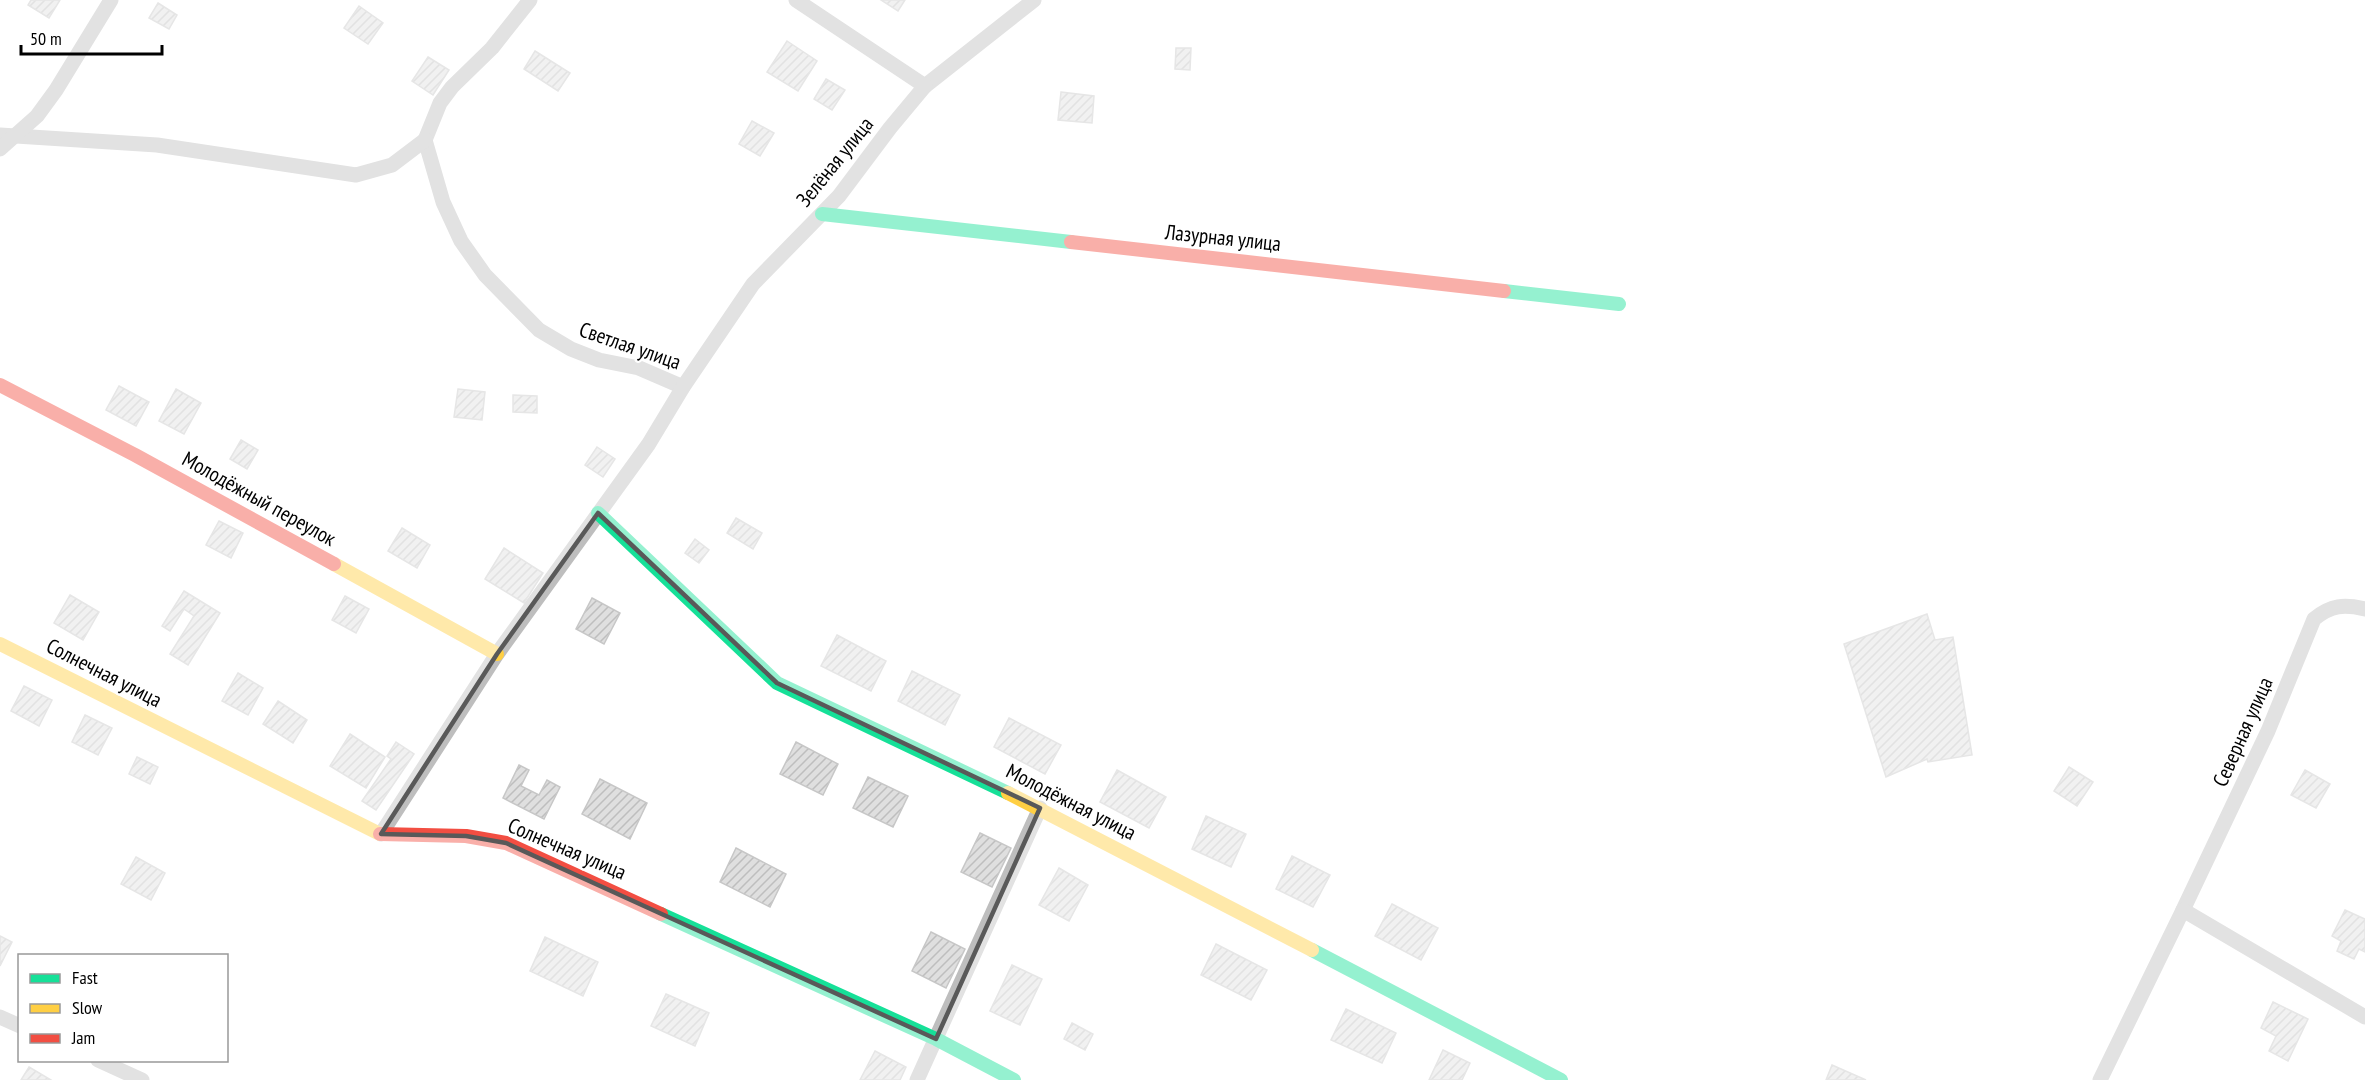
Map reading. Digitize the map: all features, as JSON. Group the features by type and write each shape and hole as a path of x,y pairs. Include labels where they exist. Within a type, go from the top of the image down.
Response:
{"street":[{"path":"0,149 8,135 37,116 56,90 111,0"},
{"path":"8,135 158,145 356,175 392,165 425,140 440,103 452,87 492,48 530,0"},
{"path":"796,0 925,86"},
{"name":"Зелёная улица","path":"683,387 753,284 839,196 925,86 1034,0"},
{"name":"Светлая улица","path":"381,834 497,654 648,445 683,387 639,368 599,360 571,349 539,330 485,275 461,241 443,202 425,140"},
{"name":"Лазурная улица","path":"822,214 1619,304"},
{"name":"Молодёжный переулок","path":"0,385 135,455 497,654"},
{"name":"Молодёжная улица","path":"598,513 777,683 1040,808 1561,1080"},
{"name":"Северная улица","path":"2100,1080 2268,731 2314,619 2326,609 2339,606 2365,609"},
{"name":"Солнечная улица","path":"0,644 381,834 466,836 506,843 936,1039 1014,1080"},
{"path":"917,1080 1040,808"},
{"path":"2183,910 2365,1017"},
{"path":"0,1017 18,1025"},
{"path":"102,1062 142,1080"}],"highlighted area":[{"path":"598,513 777,683 1040,808 936,1039 538,856 506,843 466,836 381,834 497,654"}],"building":[{"path":"31,0 60,0 49,18 28,5"},
{"path":"881,0 905,0 898,11"},
{"path":"158,3 177,15 169,29 149,18"},
{"path":"359,6 383,23 368,44 344,28"},
{"path":"787,41 817,61 798,91 767,72"},
{"path":"1176,48 1191,48 1190,70 1175,69"},
{"path":"535,51 570,73 558,91 524,69"},
{"path":"428,57 449,70 433,95 412,81"},
{"path":"826,79 845,90 832,110 814,99"},
{"path":"1061,92 1094,96 1092,123 1058,120"},
{"path":"752,121 774,133 760,156 739,144"},
{"path":"119,386 149,402 136,426 106,410"},
{"path":"176,389 201,403 184,434 159,421"},
{"path":"458,389 485,392 482,420 454,417"},
{"path":"513,395 537,396 537,413 513,412"},
{"path":"241,440 258,450 247,469 230,459"},
{"path":"597,447 615,459 603,477 585,465"},
{"path":"736,518 762,533 753,549 727,533"},
{"path":"219,521 243,533 231,558 206,545"},
{"path":"402,528 430,545 417,568 388,551"},
{"path":"695,539 709,550 699,563 685,553"},
{"path":"504,548 543,573 524,603 485,579"},
{"path":"184,591 220,613 188,665 170,654 194,616 184,609 170,631 162,626"},
{"path":"70,595 99,612 83,640 54,623"},
{"path":"345,596 369,609 356,633 332,620"},
{"path":"592,598 620,613 604,644 576,629"},
{"path":"1927,614 1935,640 1953,637 1972,755 1928,762 1927,759 1886,777 1844,644"},
{"path":"837,635 886,661 871,691 821,666"},
{"path":"912,671 960,695 945,725 898,701"},
{"path":"238,673 263,688 248,715 222,701"},
{"path":"24,686 52,700 39,726 11,711"},
{"path":"278,701 307,720 293,743 263,724"},
{"path":"85,715 112,728 98,755 72,742"},
{"path":"1009,718 1061,745 1045,774 994,747"},
{"path":"350,734 385,757 366,788 330,766"},
{"path":"396,742 414,754 376,810 362,801 391,759 387,756"},
{"path":"796,742 838,764 823,795 780,774"},
{"path":"137,757 158,767 150,784 129,774"},
{"path":"519,765 529,770 521,786 539,795 547,780 560,787 544,819 503,798"},
{"path":"2069,767 2093,782 2077,806 2054,791"},
{"path":"1117,770 1166,797 1149,828 1100,802"},
{"path":"2305,770 2330,784 2316,808 2291,795"},
{"path":"868,777 908,796 893,827 853,808"},
{"path":"600,779 647,803 630,839 582,814"},
{"path":"1206,816 1246,834 1231,867 1192,849"},
{"path":"980,833 1011,848 992,887 961,872"},
{"path":"736,848 786,874 770,907 720,882"},
{"path":"1292,856 1330,875 1313,907 1276,889"},
{"path":"136,857 165,873 151,900 121,884"},
{"path":"1059,868 1088,885 1069,921 1039,905"},
{"path":"1392,904 1438,928 1421,960 1375,936"},
{"path":"2345,910 2365,919 2365,952 2359,949 2354,959 2337,951 2341,941 2332,936"},
{"path":"931,932 965,949 946,988 912,971"},
{"path":"0,936 12,942 0,966"},
{"path":"545,937 598,962 583,996 530,971"},
{"path":"1216,944 1267,970 1251,1000 1201,975"},
{"path":"1012,965 1042,979 1020,1025 990,1011"},
{"path":"666,994 709,1013 695,1046 651,1026"},
{"path":"2273,1002 2308,1019 2288,1061 2269,1051 2276,1036 2261,1028"},
{"path":"1346,1009 1396,1033 1382,1063 1331,1040"},
{"path":"1072,1023 1093,1034 1085,1050 1064,1039"},
{"path":"1443,1050 1470,1063 1462,1080 1429,1080"},
{"path":"875,1051 906,1067 900,1080 860,1080"},
{"path":"1832,1065 1866,1080 1826,1080"},
{"path":"29,1067 51,1080 21,1080"}],"traffic: fast":[{"path":"822,214 1071,242"},
{"path":"1504,291 1619,304"},
{"path":"598,513 777,683 1008,793"},
{"path":"661,914 936,1039 1014,1080"},
{"path":"1312,950 1561,1080"}],"traffic: slow":[{"path":"334,564 497,654"},
{"path":"0,644 380,834"},
{"path":"1008,793 1312,950"}],"traffic: jam":[{"path":"1071,242 1504,291"},
{"path":"0,385 135,455 334,564"},
{"path":"380,834 466,836 506,843 661,914"}]}
